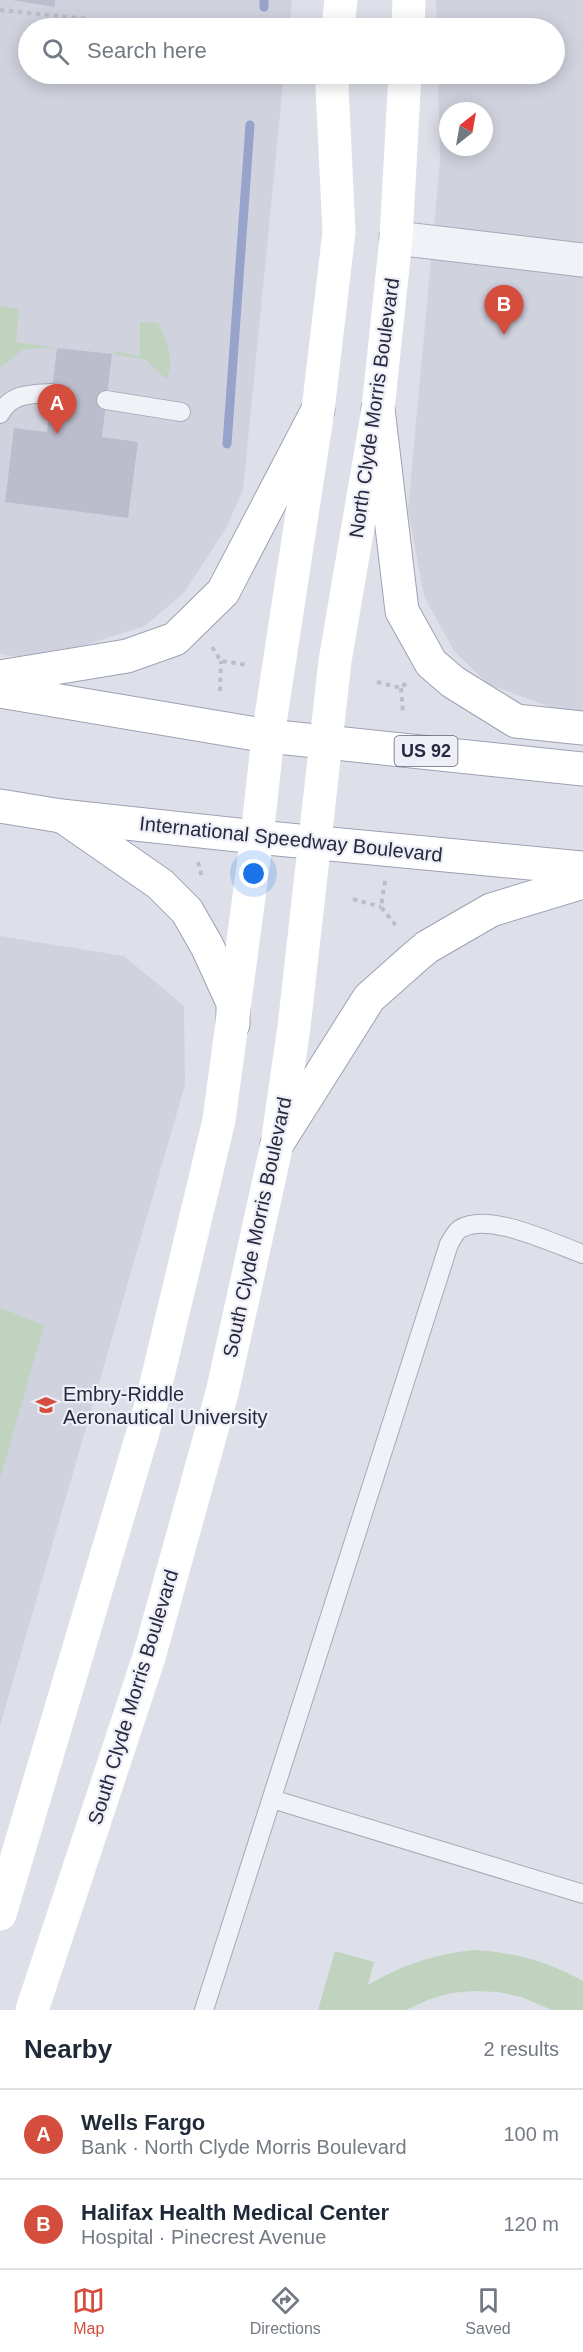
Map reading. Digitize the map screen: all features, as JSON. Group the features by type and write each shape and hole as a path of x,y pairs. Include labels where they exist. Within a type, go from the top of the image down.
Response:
{"main road":[{"path":"339,18 341,0"},
{"path":"408,18 409,0"},
{"path":"0,1914 151,1405 219,1120 257,837 268,736 318,410 339,232 332,84"},
{"name":"North Clyde Morris Boulevard","path":"326,741 335,661 378,409 396,238 404,84"},
{"path":"378,409 402,610 431,663 453,682 516,721 583,728"},
{"path":"0,677 127,656 175,639 223,592 318,410"},
{"name":"US 92","path":"0,691 268,736 583,769"},
{"name":"South Clyde Morris Boulevard","path":"32,2010 149,1657 222,1393 277,1144 294,1027 326,741"},
{"name":"International Speedway Boulevard","path":"0,806 61,816 257,837 583,868"},
{"path":"61,816 160,884 187,911 207,946 233,1003 233,1024"},
{"path":"277,1144 369,998 414,958 427,947 491,910 583,882"}],"street":[{"path":"396,238 583,260"}],"lane":[{"path":"0,414 3,408 22,395 52,393"},
{"path":"106,400 181,412"},
{"path":"204,2010 449,1244 459,1229 479,1223 504,1226 583,1254"},
{"path":"272,1799 583,1894"}],"path":[{"path":"0,10 71,18"},
{"path":"209,643 221,661 220,691"},
{"path":"221,661 254,665"},
{"path":"377,682 401,688"},
{"path":"403,713 401,688 407,682"},
{"path":"197,859 203,882"},
{"path":"381,907 385,880"},
{"path":"353,898 381,907 397,927"}],"shaded area":[{"path":"0,0 292,0 290,18 18,18 18,84 283,84 243,490 226,528 184,593 145,626 85,645 16,657 0,654"},
{"path":"436,0 583,0 583,713 561,711 488,684 454,651 424,596 408,510 440,156 493,156 493,102 439,102 439,117 438,84 565,84 565,18 437,18"},
{"name":"Embry-Riddle Aeronautical University","path":"0,936 124,956 184,1006 185,1085 0,1726"}],"green space":[{"path":"0,306 19,309 16,342 57,348 24,349 0,368"},
{"path":"140,322 158,323 161,329 170,359 166,379 146,360 112,354 118,352 140,356"},
{"path":"0,1308 44,1325 0,1479"},
{"path":"473,1950 530,1959 583,1981 583,2010 552,2010 521,1997 498,1992 475,1991 451,1993 406,2010 318,2010 335,1951 374,1962 368,1985 419,1961"}],"building":[{"path":"12,0 55,0 55,7"},
{"path":"57,348 112,354 102,437 138,442 128,518 5,502 14,428 47,432"}],"waterway":[{"path":"264,0 264,7"},
{"path":"227,444 250,125"}],"place":[{"name":"Halifax Health Medical Center","path":"504,335"},
{"name":"Wells Fargo","path":"57,434"},
{"name":"Embry-Riddle Aeronautical University","path":"46,1405"}]}
